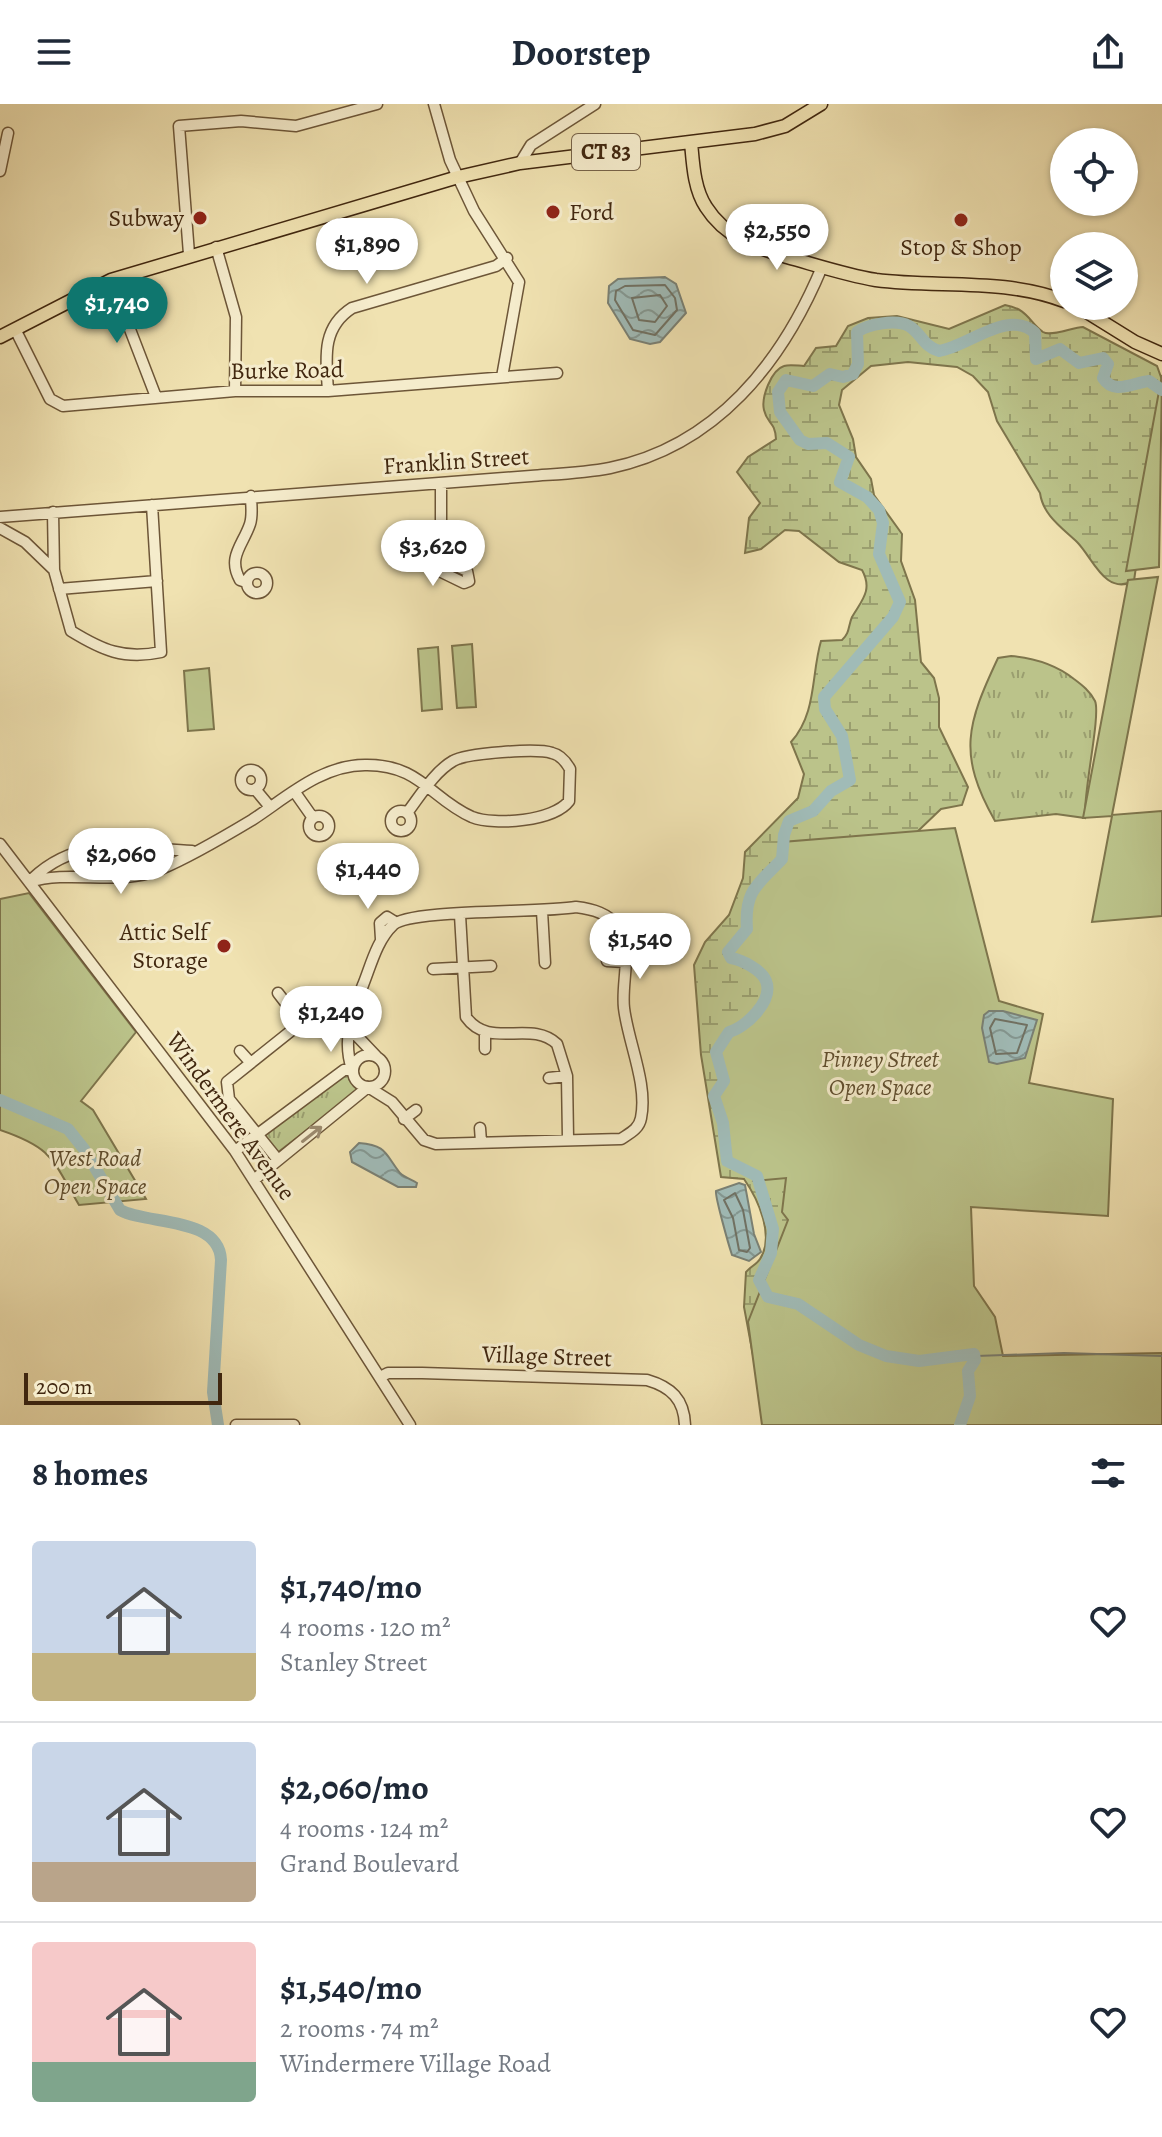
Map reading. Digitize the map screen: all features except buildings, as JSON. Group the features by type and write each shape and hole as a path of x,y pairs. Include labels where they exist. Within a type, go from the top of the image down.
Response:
{"main road":[{"name":"CT 83","path":"520,163 691,142 785,126 821,104"},
{"path":"691,142 700,194 721,227 743,242 822,267 877,280 997,288 1050,298"},
{"path":"0,337 111,280 189,254 458,177 520,163"},
{"path":"1100,320 1162,354"}],"street":[{"path":"189,254 179,126 241,121 296,126 377,104"},
{"path":"434,104 458,177 474,211 515,272 519,291 502,377"},
{"path":"520,163 523,152 531,145 595,104"},
{"path":"0,171 8,133"},
{"path":"216,247 236,317 235,391"},
{"path":"328,391 325,350 333,325 340,316 352,308 496,266 507,258"},
{"name":"Franklin Street","path":"0,517 607,469 639,460 687,438 717,419 765,371 822,267"},
{"path":"111,280 156,397"},
{"name":"Burke Road","path":"15,329 50,399 57,404 235,391 328,391 557,373"},
{"path":"433,555 441,532 441,483"},
{"path":"246,582 240,580 234,564 235,553 251,522 251,496"},
{"path":"53,512 54,570 71,631 90,643 121,655 161,652 152,505"},
{"path":"0,528 25,542 54,570"},
{"path":"59,589 157,581"},
{"path":"29,882 49,876 116,879 139,876 174,864 328,772 365,765 405,772 429,785 464,812 490,820 534,819 557,814 569,801 572,786 570,769 555,753 540,751 460,758 440,772 429,785 407,813"},
{"path":"255,789 270,807"},
{"path":"294,791 313,818"},
{"name":"Windermere Avenue","path":"0,844 255,1179 410,1425"},
{"path":"29,882 63,857 93,847 132,845 192,851"},
{"path":"349,1034 356,1035 383,1063 392,1102 424,1140 436,1144 568,1138 621,1139 640,1123 642,1103 624,1008 625,962 619,929 600,912 576,907 422,916 395,922 381,939 354,1006 349,1034 348,1056 354,1079 392,1102"},
{"path":"542,911 545,963"},
{"path":"460,915 466,1017 485,1033 536,1033 551,1038 563,1054 567,1076 568,1138"},
{"path":"607,961 625,962"},
{"path":"433,969 491,966"},
{"path":"362,987 375,992"},
{"path":"278,993 301,1023"},
{"path":"278,1160 226,1092 231,1076 335,1000 354,1006"},
{"path":"485,1033 485,1049"},
{"path":"240,1051 250,1062"},
{"path":"235,1151 344,1070 352,1069 361,1056 376,1056"},
{"path":"255,1179 368,1087 381,1082 385,1073"},
{"path":"549,1078 567,1076"},
{"path":"404,1119 416,1110"},
{"path":"480,1128 481,1142"},
{"name":"Village Street","path":"380,1377 388,1373 422,1373 647,1380 663,1384 674,1393 682,1405 685,1425"},
{"path":"236,1425 294,1425"}],"green space":[{"path":"1005,305 1023,313 1043,332 1083,327 1157,366 1162,380 1134,581 1124,584 1107,579 1049,514 997,421 988,392 973,376 957,367 908,362 871,366 842,390 839,405 853,439 856,457 871,479 874,495 902,534 901,561 915,600 921,662 934,678 939,698 939,727 968,787 962,805 941,809 918,831 758,1382 744,1307 746,1272 759,1261 764,1250 765,1229 755,1197 744,1179 721,1177 701,1055 694,965 705,942 729,915 743,878 745,852 798,798 804,774 791,742 809,706 821,641 842,640 845,637 865,595 866,583 862,570 839,562 799,531 785,530 761,549 745,553 749,518 760,503 737,472 748,457 776,439 763,405 775,373 784,366 804,366 816,348 836,346 848,326 868,318 897,316 949,329"},
{"path":"1162,375 1159,567 1126,571"},
{"path":"1158,577 1112,815 1162,811 1162,916 1092,922 1112,816 1083,818 1128,580"},
{"path":"472,644 476,707 457,708 452,646"},
{"path":"438,647 442,709 422,711 418,649"},
{"path":"1011,656 1036,660 1059,669 1083,686 1095,701 1096,722 1085,818 1056,814 995,821 983,797 971,757 973,721 998,658"},
{"path":"209,668 214,729 188,731 184,671"},
{"name":"Pinney Street Open Space","path":"955,828 999,1001 1043,1014 1029,1083 1113,1099 1108,1216 971,1207 974,1286 995,1317 1003,1356 1162,1353 1162,1425 762,1425 748,1322 788,1220 782,1212 786,1178 753,1181 754,1172 730,1161 722,1137 714,1096 723,1079 716,1052 727,1030 753,1013 761,999 765,982 750,961 735,958 731,950 745,930 744,914 754,887 780,859 782,842"},
{"name":"West Road Open Space","path":"29,893 136,1032 81,1101 93,1110 146,1199 79,1205 49,1157 31,1143 0,1130 0,899"},
{"path":"346,1073 358,1091 277,1153 263,1136"}],"water":[{"path":"665,277 676,284 686,313 660,342 650,344 630,339 608,303 609,286 618,279"},
{"path":"989,1011 1003,1011 1037,1020 1025,1058 997,1064 989,1062 982,1028 984,1015"},
{"path":"359,1143 380,1148 400,1173 417,1183 416,1187 398,1187 352,1162 350,1152"},
{"path":"739,1183 745,1185 754,1234 761,1252 749,1261 732,1255 716,1195 716,1191"}],"waterway":[{"path":"960,1425 970,1396 968,1371 975,1360 974,1354 919,1361 886,1356 859,1345 798,1304 768,1297 759,1280 771,1253 773,1229 757,1176 727,1161 723,1123 714,1096 724,1081 716,1052 729,1032 743,1025 766,997 766,981 760,973 746,963 731,958 728,952 747,929 751,896 782,859 789,821 813,811 831,791 850,780 842,736 825,709 824,697 893,617 900,602 879,554 883,523 879,510 867,497 840,482 849,457 827,443 808,444 800,440 780,412 778,392 786,380 813,386 830,374 843,377 853,374 858,364 857,332 882,323 909,326 939,351 1000,327 1024,326 1035,333 1036,359 1060,349 1079,363 1103,358 1108,364 1103,378 1112,386 1124,387 1149,381 1162,390"},
{"path":"0,1100 68,1129 84,1149 120,1210 195,1229 208,1236 217,1246 221,1260 213,1392 218,1425"},
{"path":"976,1356 1064,1353 1162,1356"}],"place":[{"name":"Ford","path":"553,212"},
{"name":"Subway","path":"200,218"},
{"name":"Stop & Shop","path":"961,220"},
{"name":"Attic Self Storage","path":"224,946"}]}
